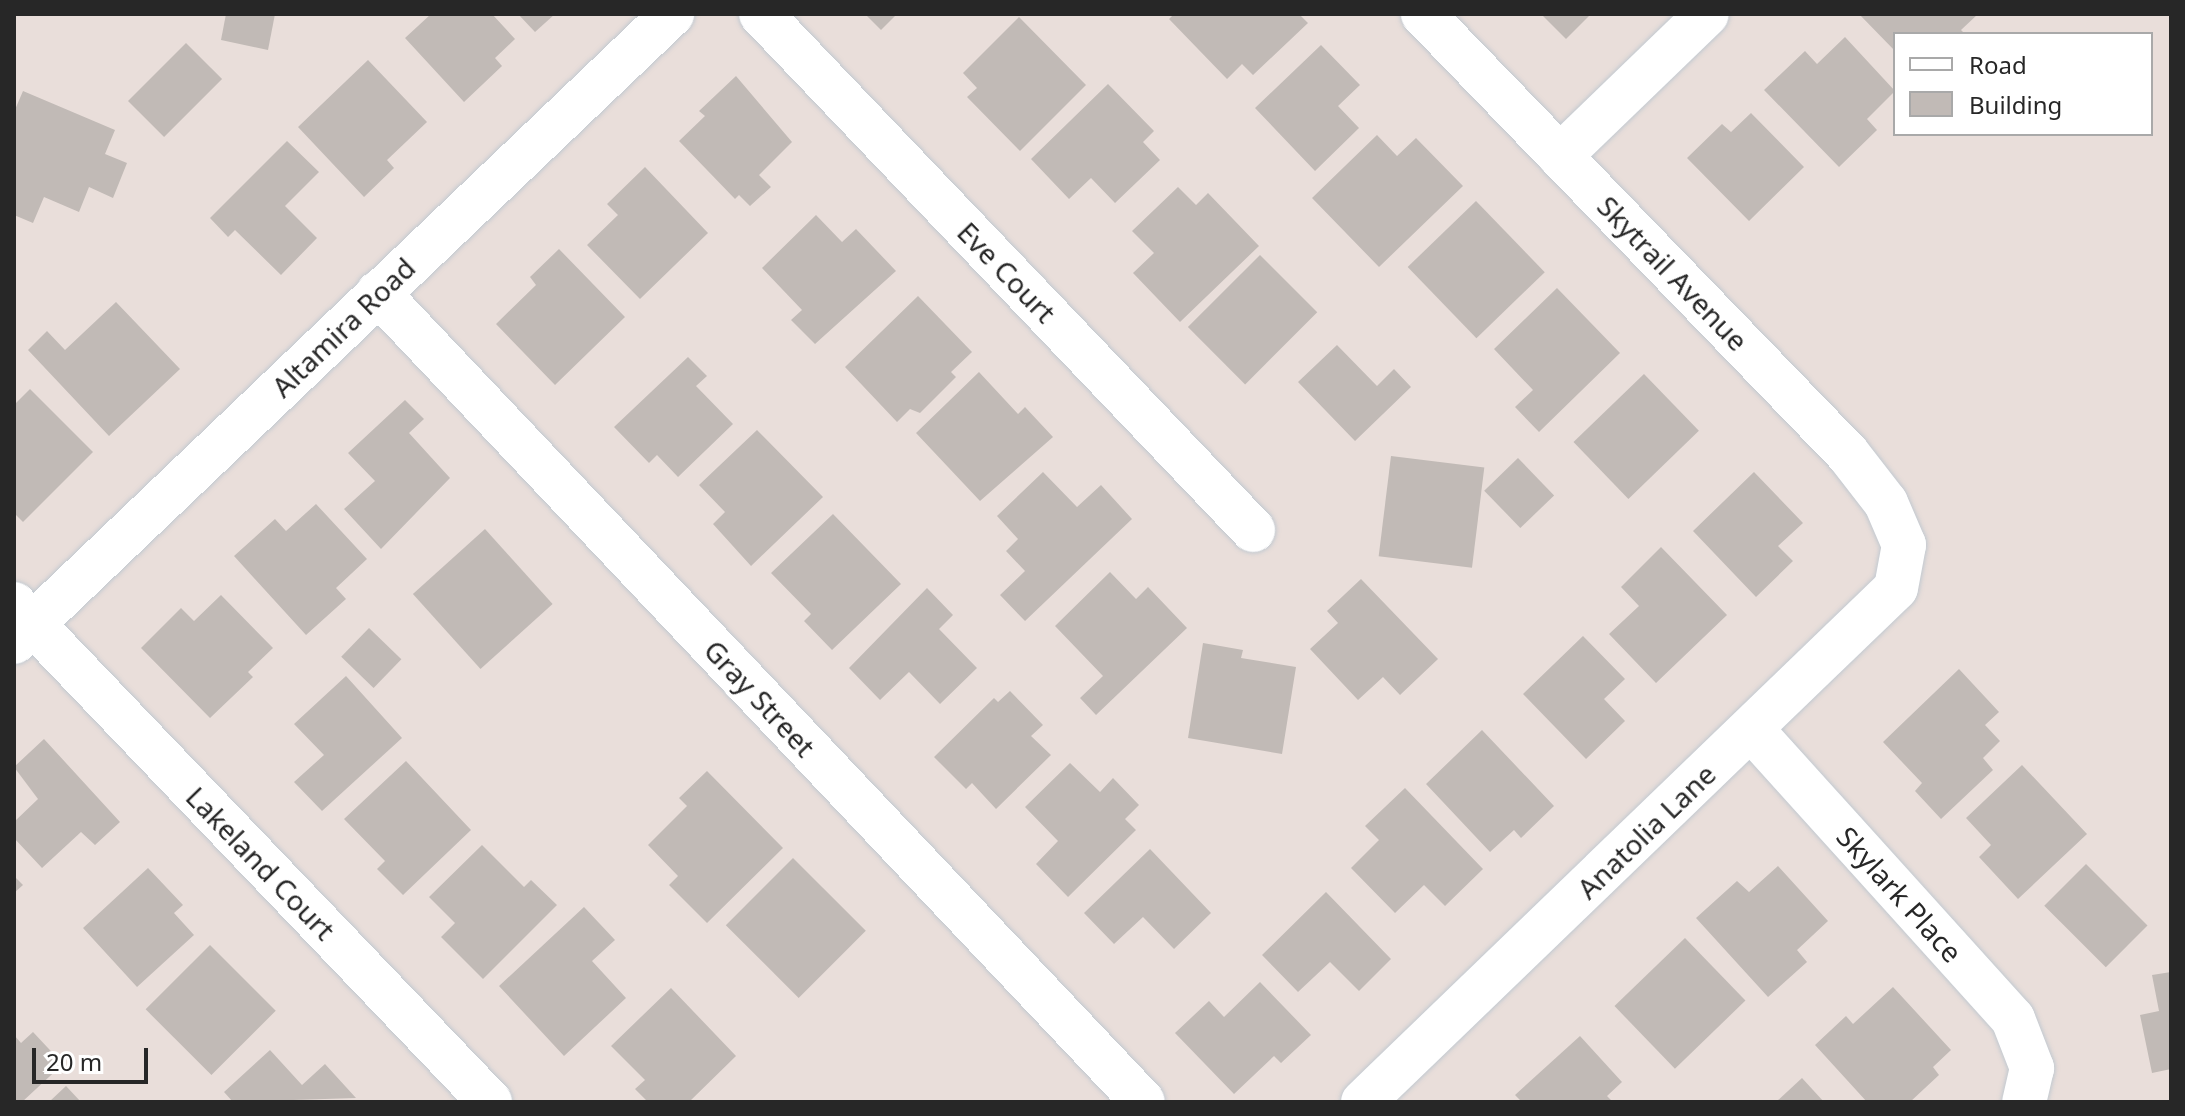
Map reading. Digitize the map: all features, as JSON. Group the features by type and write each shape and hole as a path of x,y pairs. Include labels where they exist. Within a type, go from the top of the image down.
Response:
{"street":[{"name":"Altamira Road","path":"20,623 378,293 672,14"},
{"name":"Eve Court","path":"761,14 1253,530"},
{"name":"Skytrail Avenue","path":"1423,14 1848,454 1886,503 1904,545"},
{"path":"1560,156 1707,14"},
{"name":"Gray Street","path":"378,293 1143,1102"},
{"name":"Anatolia Lane","path":"1363,1102 1896,588 1904,545"},
{"name":"Lakeland Court","path":"20,623 490,1102"},
{"name":"Skylark Place","path":"1752,730 2013,1019 2028,1085"}],"building":[{"path":"226,14 275,14 268,50 221,40"},
{"path":"431,14 492,14 515,39 495,58 502,66 464,102 405,38"},
{"path":"518,14 555,14 535,32"},
{"path":"865,14 897,14 881,30"},
{"path":"1174,14 1299,14 1308,23 1253,75 1242,64 1227,79 1169,19"},
{"path":"1541,14 1591,14 1566,39"},
{"path":"1859,14 1978,14 1961,30 1963,32 1893,32 1893,49"},
{"path":"1019,17 1086,85 1020,151 967,97 977,88 963,73"},
{"path":"1845,37 1893,89 1893,93 1867,119 1877,130 1839,167 1764,90 1805,51 1817,64"},
{"path":"186,43 222,79 164,137 128,101"},
{"path":"1321,45 1360,85 1338,106 1359,128 1315,171 1255,108"},
{"path":"368,60 427,122 387,160 394,168 364,197 298,127"},
{"path":"736,76 792,142 759,175 771,187 750,206 739,195 735,199 679,141 705,116 699,111"},
{"path":"1108,84 1154,131 1143,142 1160,160 1115,203 1091,178 1069,199 1031,159"},
{"path":"23,91 115,130 105,154 127,163 113,198 89,187 79,212 44,197 33,223 14,215 14,112"},
{"path":"1751,113 1804,167 1749,221 1687,158 1722,124 1731,132"},
{"path":"1377,135 1397,156 1416,138 1463,186 1379,267 1312,198"},
{"path":"287,141 319,172 285,206 317,238 281,275 235,230 228,237 210,218"},
{"path":"645,167 708,233 640,299 587,245 618,215 607,204"},
{"path":"1178,187 1196,205 1208,193 1259,246 1180,322 1133,273 1154,253 1132,231"},
{"path":"1476,201 1545,272 1476,338 1408,267"},
{"path":"816,215 842,242 856,229 896,271 815,344 791,320 802,310 762,268"},
{"path":"559,249 625,317 555,385 496,324 536,285 530,277"},
{"path":"1260,255 1317,312 1245,384 1188,327"},
{"path":"1557,288 1620,353 1539,432 1515,407 1533,390 1494,349"},
{"path":"918,296 972,352 951,372 956,377 920,413 910,409 897,422 845,367"},
{"path":"116,302 180,369 109,436 28,350 47,331 65,350"},
{"path":"1337,345 1377,386 1394,369 1411,387 1355,441 1298,382"},
{"path":"688,357 707,376 696,386 733,424 678,477 657,455 649,463 614,427"},
{"path":"979,372 1018,414 1025,407 1053,437 980,501 916,433"},
{"path":"1644,374 1699,431 1628,499 1574,442"},
{"path":"30,389 93,452 23,522 14,513 14,405"},
{"path":"405,400 424,419 409,433 450,478 381,549 344,509 375,481 348,453"},
{"path":"757,430 823,497 751,566 713,524 725,512 699,485"},
{"path":"1391,456 1484,467 1472,568 1379,556"},
{"path":"1518,458 1554,495 1520,528 1484,491"},
{"path":"1043,472 1077,507 1101,485 1132,519 1025,621 1000,595 1025,571 1006,551 1018,539 997,516"},
{"path":"1754,472 1803,523 1778,546 1793,561 1756,597 1693,531"},
{"path":"316,504 367,559 336,588 346,599 306,635 234,556 275,519 286,531"},
{"path":"833,514 901,584 832,650 804,621 811,614 771,573"},
{"path":"485,529 553,604 480,669 413,594"},
{"path":"1661,547 1727,615 1656,683 1609,634 1639,606 1621,587"},
{"path":"1110,572 1136,599 1148,587 1187,628 1096,715 1080,698 1103,676 1055,626"},
{"path":"1361,579 1438,659 1400,695 1383,677 1358,700 1310,649 1338,623 1327,611"},
{"path":"927,588 953,615 939,629 977,668 940,704 909,672 880,700 849,668"},
{"path":"221,595 273,648 248,672 253,677 210,718 141,648 181,608 194,621"},
{"path":"369,628 401,659 374,688 341,657"},
{"path":"1583,636 1625,679 1604,699 1625,721 1586,759 1523,694"},
{"path":"1203,643 1243,650 1241,658 1296,667 1282,754 1188,738"},
{"path":"1959,669 1999,712 1985,725 2000,741 1983,758 1993,770 1941,819 1915,791 1922,783 1883,742"},
{"path":"346,676 402,738 322,811 294,782 324,755 294,724"},
{"path":"1010,691 1043,725 1031,736 1051,755 996,809 972,783 966,789 934,757 994,698 998,702"},
{"path":"1482,730 1554,806 1521,838 1514,830 1490,852 1426,784"},
{"path":"44,739 120,822 95,845 81,832 42,868 14,838 14,822 38,799 14,767"},
{"path":"406,761 471,830 403,895 377,869 385,861 344,819"},
{"path":"1070,763 1100,792 1113,778 1139,805 1125,819 1136,830 1068,897 1036,864 1058,841 1025,807"},
{"path":"2022,765 2087,834 2018,899 1979,857 1991,845 1966,818"},
{"path":"707,771 783,848 707,923 669,885 678,876 648,845 687,806 679,798"},
{"path":"1405,788 1483,869 1445,906 1424,885 1395,913 1351,868 1379,840 1365,826"},
{"path":"482,845 524,887 531,880 557,905 483,979 441,937 455,923 429,897"},
{"path":"1150,849 1211,913 1174,949 1143,917 1114,944 1084,913"},
{"path":"793,858 866,931 799,998 726,925"},
{"path":"2086,864 2148,926 2106,967 2044,906"},
{"path":"1778,866 1828,921 1797,950 1807,962 1768,997 1696,918 1737,881 1749,892"},
{"path":"148,868 183,905 174,913 194,935 137,987 83,928"},
{"path":"14,876 23,885 14,893"},
{"path":"1326,892 1391,959 1359,991 1330,962 1298,992 1262,955"},
{"path":"584,907 615,940 592,961 626,998 564,1056 499,986"},
{"path":"1685,938 1745,1001 1675,1069 1615,1006"},
{"path":"210,945 276,1011 211,1075 146,1009"},
{"path":"2171,972 2171,1069 2152,1073 2140,1015 2159,1011 2152,975"},
{"path":"1260,982 1311,1035 1281,1063 1274,1056 1234,1094 1175,1033 1209,1001 1224,1017"},
{"path":"1893,987 1951,1050 1933,1067 1939,1075 1910,1102 1867,1102 1815,1045 1846,1016 1853,1024"},
{"path":"671,988 736,1056 689,1102 648,1102 635,1089 645,1080 611,1046"},
{"path":"33,1032 63,1064 22,1102 14,1102 14,1035 21,1043"},
{"path":"1580,1036 1622,1082 1607,1096 1613,1102 1522,1102 1515,1095"},
{"path":"270,1050 302,1085 325,1064 356,1098 233,1102 224,1092"},
{"path":"1802,1078 1824,1102 1776,1102"},
{"path":"66,1086 81,1102 49,1102"}]}
